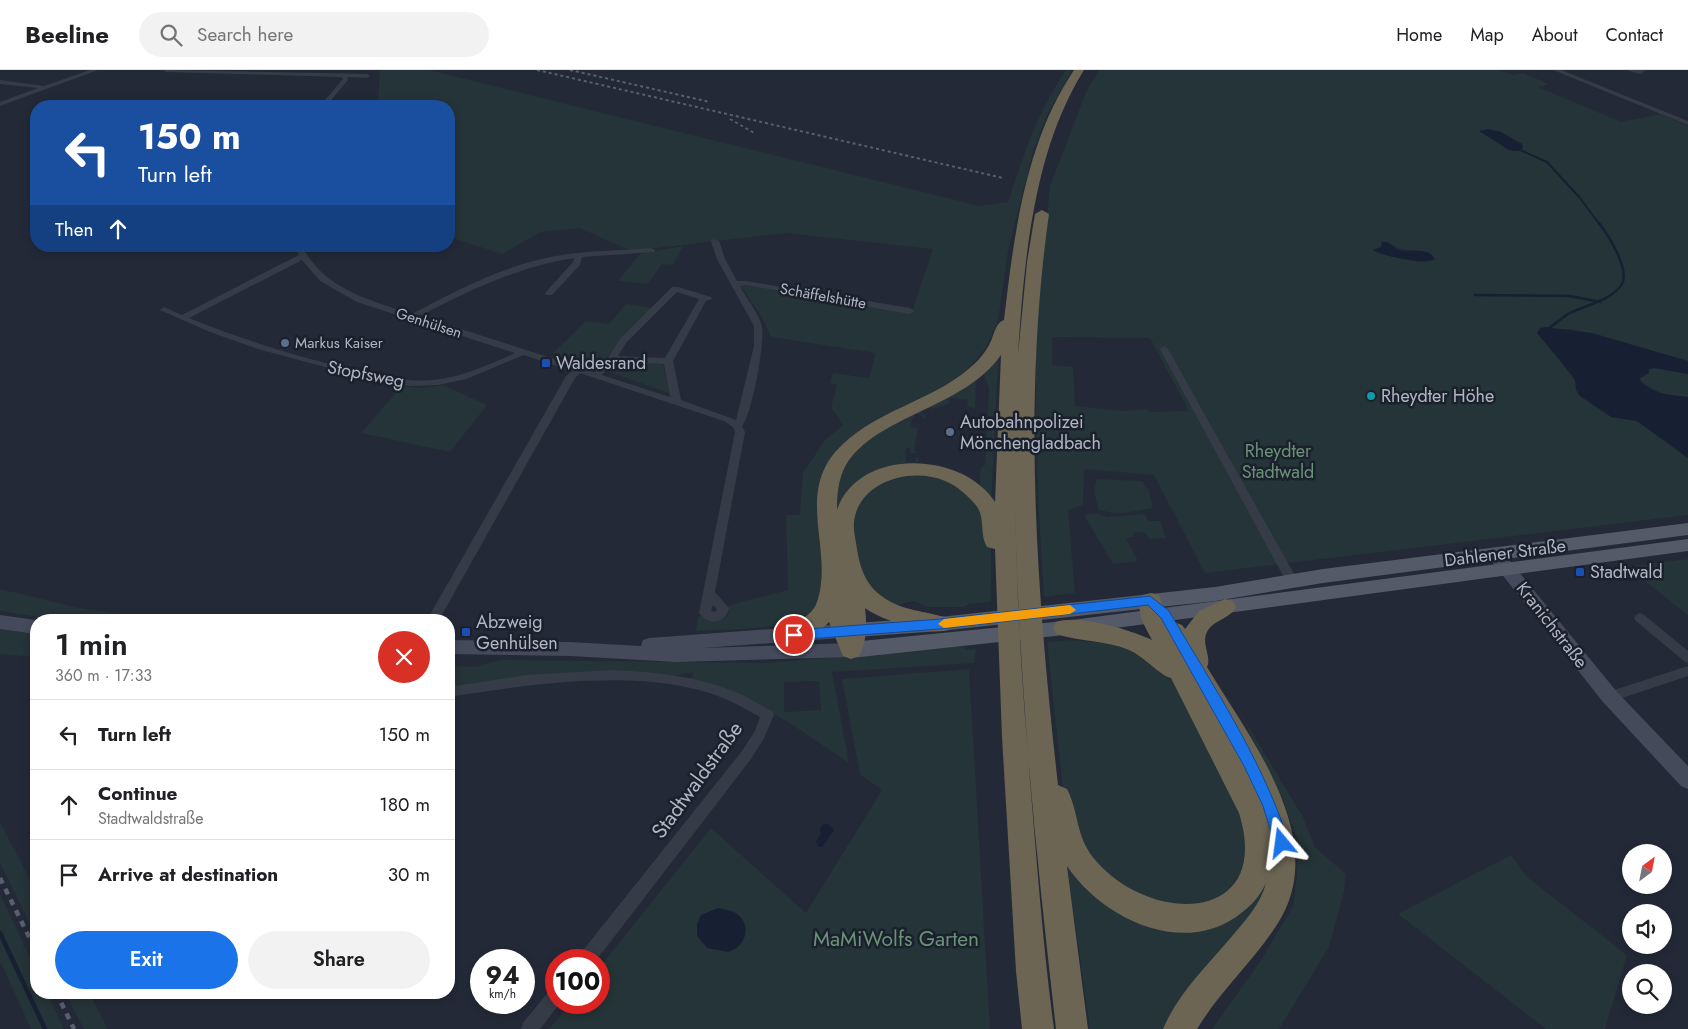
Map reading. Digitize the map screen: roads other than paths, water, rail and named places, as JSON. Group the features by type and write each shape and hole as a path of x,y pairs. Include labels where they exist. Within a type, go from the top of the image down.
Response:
{"highway":[{"path":"1038,1029 1030,961 1006,600 1006,380 1021,246 1035,176 1052,122 1064,95 1079,70"},
{"path":"1072,1029 1049,846 1035,683 1022,420 1030,293 1046,191 1060,135 1075,95 1090,70"},
{"path":"794,635 814,624 826,608 831,590 831,563 826,515 830,478 840,459 873,430 955,387 977,370 993,354 1000,340 1015,292"},
{"path":"849,637 843,523 846,508 855,492 869,481 887,474 912,470 934,472 953,477 974,490 989,510 996,563 1006,600"},
{"path":"844,536 855,582 866,598 891,612 940,624"},
{"path":"831,563 849,637"},
{"path":"1194,682 1192,647 1194,632 1202,620 1225,607"},
{"path":"1035,683 1052,751 1062,827 1073,853 1093,879 1124,902 1150,914 1184,919 1212,914 1235,902 1250,885 1257,868 1260,850 1257,825 1194,682 1156,610"},
{"path":"1064,619 1142,645 1194,682 1249,762 1270,806 1282,843 1282,868 1279,886 1270,910 1196,1002 1179,1029"}],"main road":[{"name":"Dahlener Straße","path":"1326,584 1495,554 1688,529"},
{"name":"Dahlener Straße","path":"1326,584 1508,569 1688,546"},
{"name":"Kranichstraße","path":"1495,554 1610,697 1688,780"},
{"path":"1156,610 1215,594 1292,581 1326,584"},
{"path":"570,649 794,635 849,637 973,630 1156,610 1225,607 1326,584"},
{"path":"0,622 30,627"},
{"path":"455,647 731,655 940,624 973,630"}],"street":[{"path":"0,104 95,70"},
{"path":"166,70 344,77 367,76"},
{"path":"1556,70 1688,123"},
{"path":"1630,70 1640,72 1643,70"},
{"path":"328,100 346,79 344,77"},
{"path":"0,82 46,87"},
{"path":"709,593 740,432 737,424 744,413 759,336 758,326 720,259 715,241"},
{"path":"412,317 486,279 537,262 578,255 651,250"},
{"name":"Genhülsen","path":"300,252 319,276 342,292 380,308 597,375 676,401 737,424"},
{"path":"549,294 578,262 578,255"},
{"path":"182,318 302,256"},
{"name":"Schäffelshütte","path":"735,284 746,282 910,311"},
{"path":"597,375 624,341 675,289 706,299 668,361 676,401"},
{"name":"Stopfsweg","path":"164,310 218,333 288,356 417,384 440,382 467,376 522,353"},
{"path":"1164,349 1292,581"},
{"path":"612,358 668,361"},
{"path":"436,614 571,376 579,370"},
{"path":"1640,618 1688,658"},
{"path":"1610,697 1688,671"},
{"name":"Stadtwaldstraße","path":"455,691 549,677 627,676 689,683 714,689 744,700 767,715 765,725 734,771 655,876 595,949"},
{"path":"529,1029 545,1009"}],"water":[{"path":"1488,129 1501,132 1522,144 1523,148 1518,151 1509,150 1479,131"},
{"path":"1382,242 1400,250 1424,251 1435,259 1415,261 1373,250 1381,247"},
{"path":"1540,328 1592,333 1688,361 1688,374 1654,368 1649,369 1649,373 1639,379 1655,391 1688,397 1688,458 1637,421 1611,417 1580,396 1576,390 1575,379 1537,333"},
{"path":"824,824 829,824 834,830 822,847 819,847 816,841 821,834 820,828"},
{"path":"718,908 734,912 744,922 745,934 743,940 740,945 728,952 707,948 697,936 697,924 701,915"}],"waterway":[{"path":"1520,150 1547,162 1580,198 1600,225"},
{"path":"1598,302 1618,290 1624,278 1621,261 1617,252 1599,223"},
{"path":"1475,295 1570,296 1598,302"},
{"path":"1549,328 1568,314 1598,302"},
{"path":"0,933 30,997"},
{"path":"31,999 45,1029"}],"railway":[{"path":"537,70 1003,178"},
{"path":"570,70 710,102"},
{"path":"730,119 756,134"},
{"path":"0,878 30,939"},
{"path":"59,999 74,1029"}],"place":[{"name":"Markus Kaiser","path":"285,343"},
{"name":"Waldesrand","path":"546,363"},
{"name":"Rheydter Höhe","path":"1371,396"},
{"name":"Autobahnpolizei Mönchengladbach","path":"950,432"},
{"name":"Stadtwald","path":"1580,572"},
{"name":"Abzweig Genhülsen","path":"466,632"}],"park label":[{"name":"Rheydter Stadtwald","path":"1278,461"},
{"name":"MaMiWolfs Garten","path":"896,939"}]}
